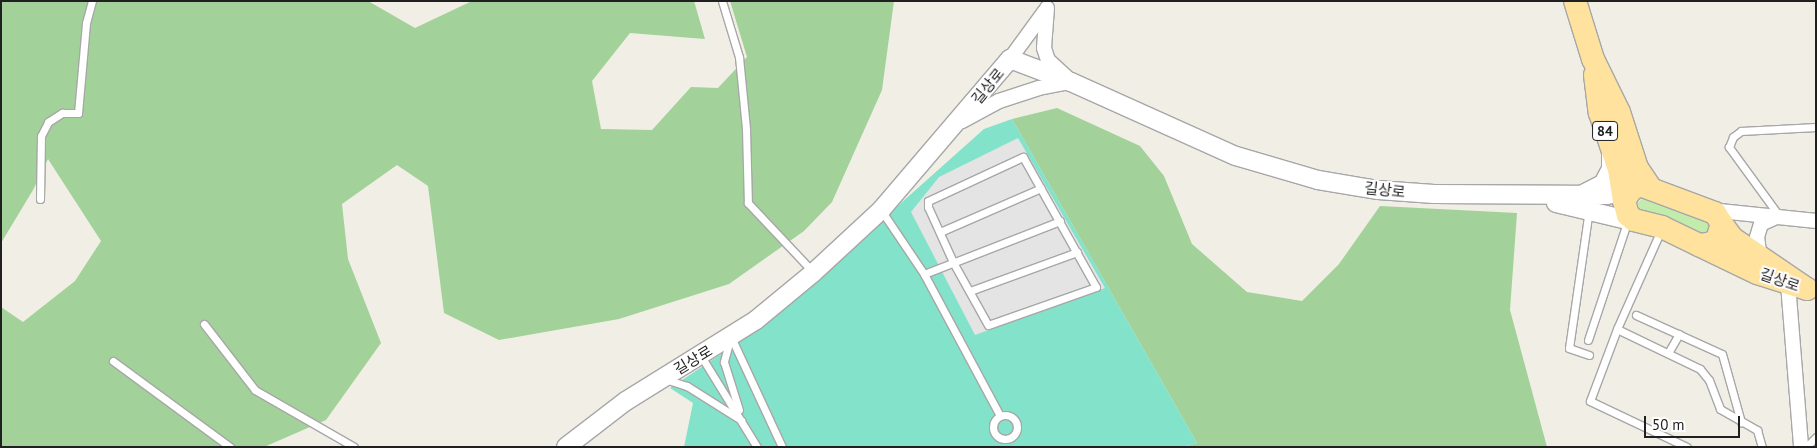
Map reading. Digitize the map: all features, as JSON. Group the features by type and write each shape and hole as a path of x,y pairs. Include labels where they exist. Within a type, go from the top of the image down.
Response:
{"main road":[{"name":"84","path":"1575,1 1594,59 1619,112 1637,168 1637,206"},
{"name":"84","path":"1594,59 1600,113 1610,149 1637,206"},
{"path":"1637,206 1714,230"},
{"path":"1637,206 1714,230"},
{"name":"길상로","path":"1714,230 1797,284"},
{"name":"길상로","path":"1714,230 1797,284"}],"street":[{"path":"1010,59 1049,5"},
{"path":"1049,5 1044,48 1048,60 1071,82"},
{"name":"길상로","path":"566,447 600,418 731,337 813,273 881,210 957,124 1010,59 1071,82 1210,145 1288,172 1378,190 1434,194 1578,195 1637,206"},
{"path":"957,124 1000,101 1039,88 1071,82"},
{"path":"1578,195 1603,184 1610,169 1610,149"},
{"name":"길상로","path":"1509,194 1589,210 1637,206"},
{"path":"1714,230 1780,217"},
{"path":"1780,217 1761,224 1757,237 1759,251 1797,284 1801,447"},
{"path":"1714,230 1748,220 1780,217 1816,221"}],"lane":[{"path":"40,199 40,136 48,122 62,113 78,113 86,23 92,1"},
{"path":"722,1 739,57 746,129 748,203 813,273"},
{"path":"1780,217 1729,147 1734,138 1742,131 1816,127"},
{"path":"1023,156 1060,221 1096,287 988,325 953,262 928,207 932,197 1023,156"},
{"path":"940,232 1041,188"},
{"path":"1637,206 1617,329 1590,401 1687,447"},
{"path":"1588,340 1637,206"},
{"path":"881,210 924,274 1000,416"},
{"path":"1589,210 1569,348 1589,354"},
{"path":"924,274 1060,221"},
{"path":"970,292 1077,252"},
{"path":"1636,315 1722,354 1741,422"},
{"path":"204,324 255,390 354,447"},
{"path":"1617,329 1706,373 1720,409 1757,430 1762,447"},
{"path":"1668,353 1679,334"},
{"path":"731,337 724,362 744,422"},
{"path":"731,337 782,447"},
{"path":"701,356 744,422 757,447"},
{"path":"113,361 230,447"},
{"path":"661,380 681,383 744,422"},
{"path":"1806,447 1816,437"}],"green space":[{"path":"1,1 368,1 415,28 472,1 694,1 705,39 630,33 592,81 601,129 652,130 691,87 718,88 747,57 730,1 894,1 882,90 832,202 804,231 729,284 619,319 499,340 444,313 428,186 397,165 342,204 348,259 381,343 326,420 264,447 1,447 1,307 23,322 75,281 101,241 48,159 33,190 1,243"},
{"path":"1057,108 1140,146 1164,176 1192,244 1247,292 1302,301 1339,264 1380,206 1517,213 1510,310 1547,447 1183,447 1197,443 1012,119"},
{"path":"1012,119 1197,443 1183,447 684,447 693,403 670,388 762,327 984,129"},
{"path":"1643,197 1704,217 1710,225 1708,231 1702,234 1639,210 1638,203"}],"shaded area":[{"path":"1018,138 1105,288 975,335 911,212 939,177"}]}
